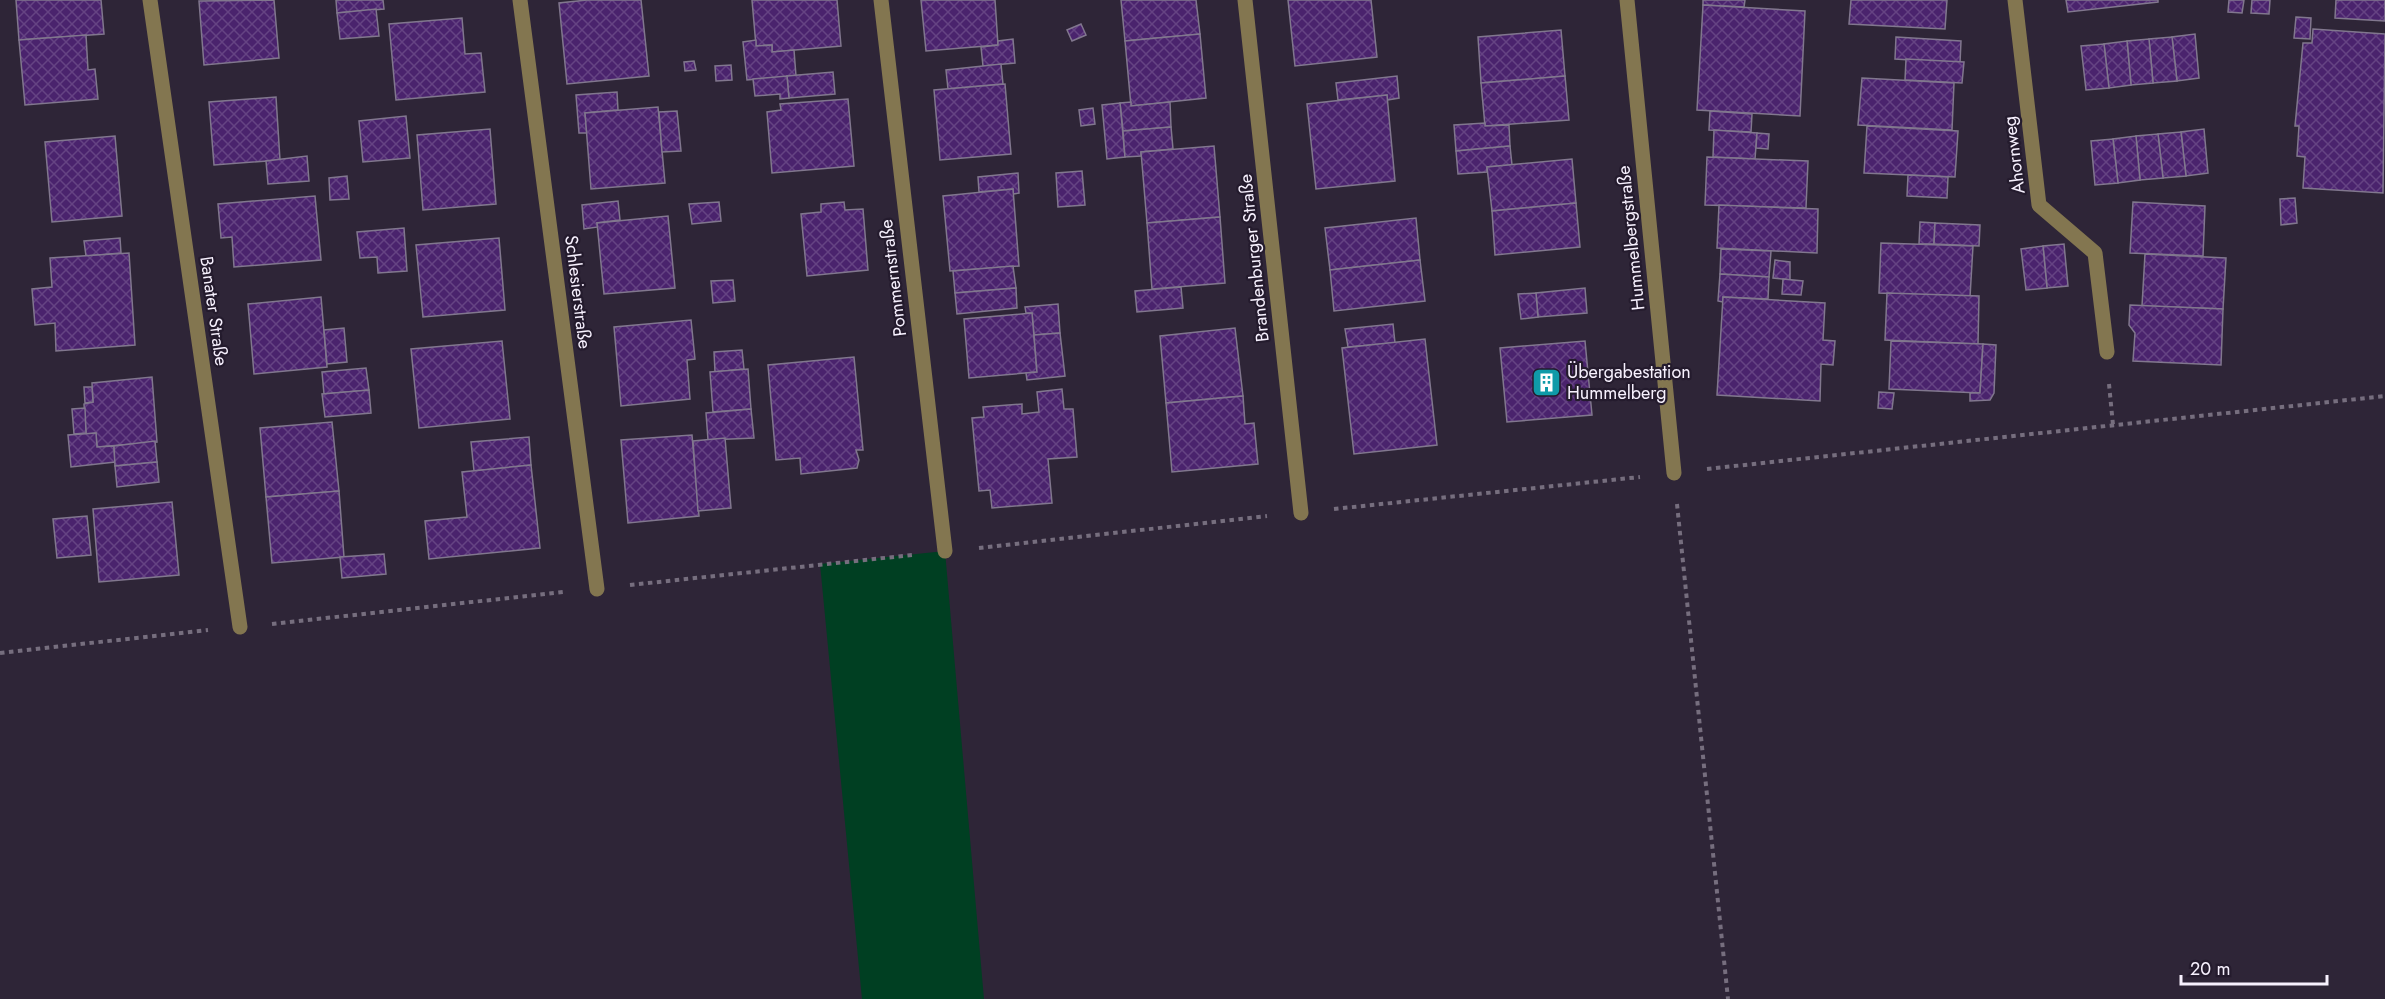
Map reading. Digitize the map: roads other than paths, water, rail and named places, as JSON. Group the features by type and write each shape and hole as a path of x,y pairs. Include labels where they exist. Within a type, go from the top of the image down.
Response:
{"street":[{"name":"Banater Straße","path":"150,0 240,627"},
{"name":"Schlesierstraße","path":"520,0 597,589"},
{"name":"Pommernstraße","path":"881,0 945,551"},
{"name":"Brandenburger Straße","path":"1245,0 1301,513"},
{"name":"Hummelbergstraße","path":"1627,0 1674,473"},
{"name":"Ahornweg","path":"2015,0 2039,205 2096,253 2106,352"}],"place":[{"name":"Übergabestation Hummelberg","path":"1546,382"}]}
